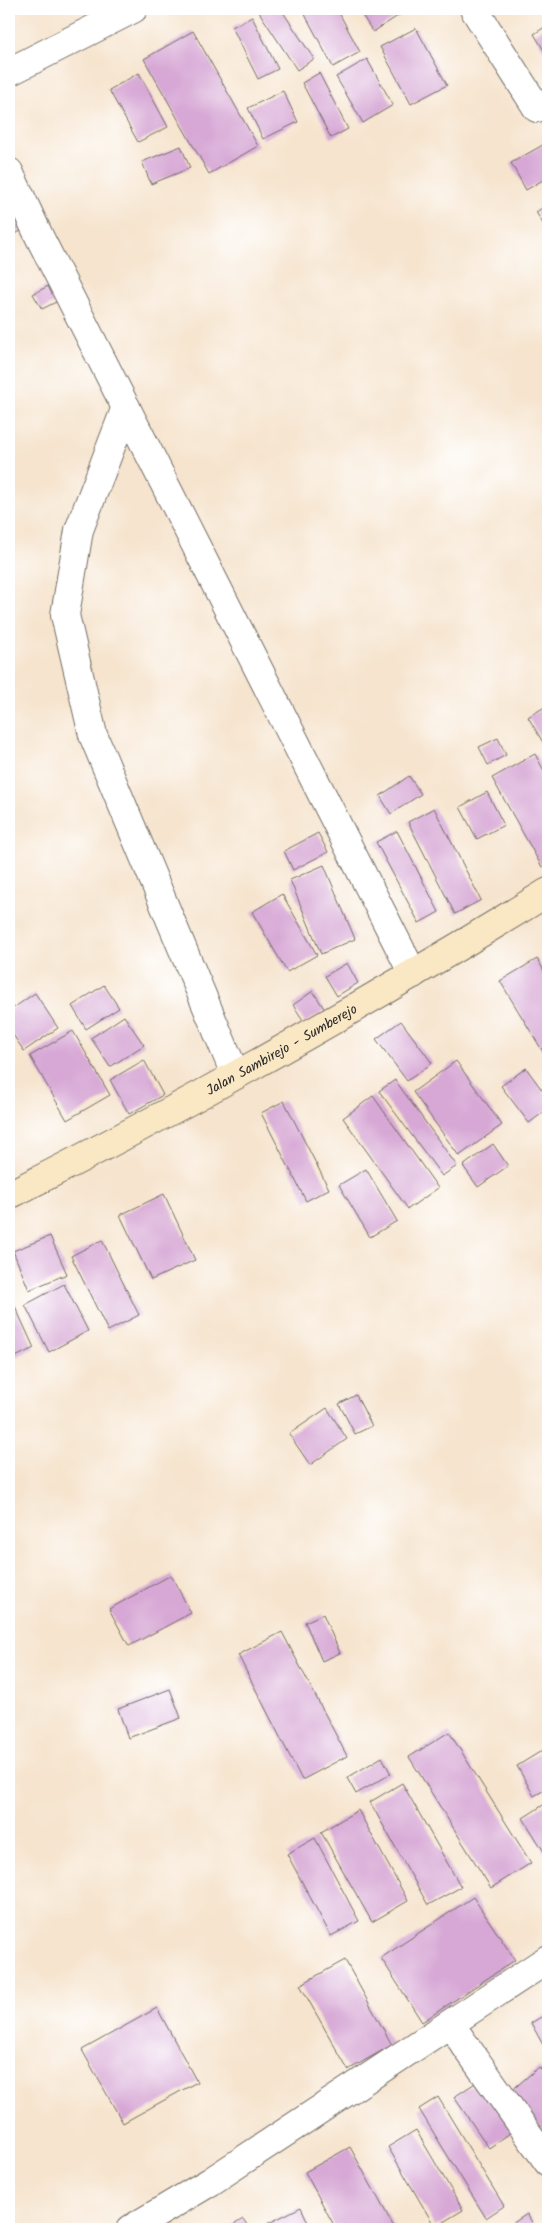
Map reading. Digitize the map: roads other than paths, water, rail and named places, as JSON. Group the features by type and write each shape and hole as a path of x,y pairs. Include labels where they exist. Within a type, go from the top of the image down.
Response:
{"main road":[{"name":"Jalan Sambirejo - Sumberejo","path":"9,1195 106,1146 414,974 548,892"}],"street":[{"path":"9,72 133,9"},
{"path":"474,9 537,108"},
{"path":"9,172 40,238 414,974"},
{"path":"126,407 79,530 65,615 94,735 235,1074"},
{"path":"132,2229 210,2182 548,1959"},
{"path":"450,2024 548,2162"}]}
